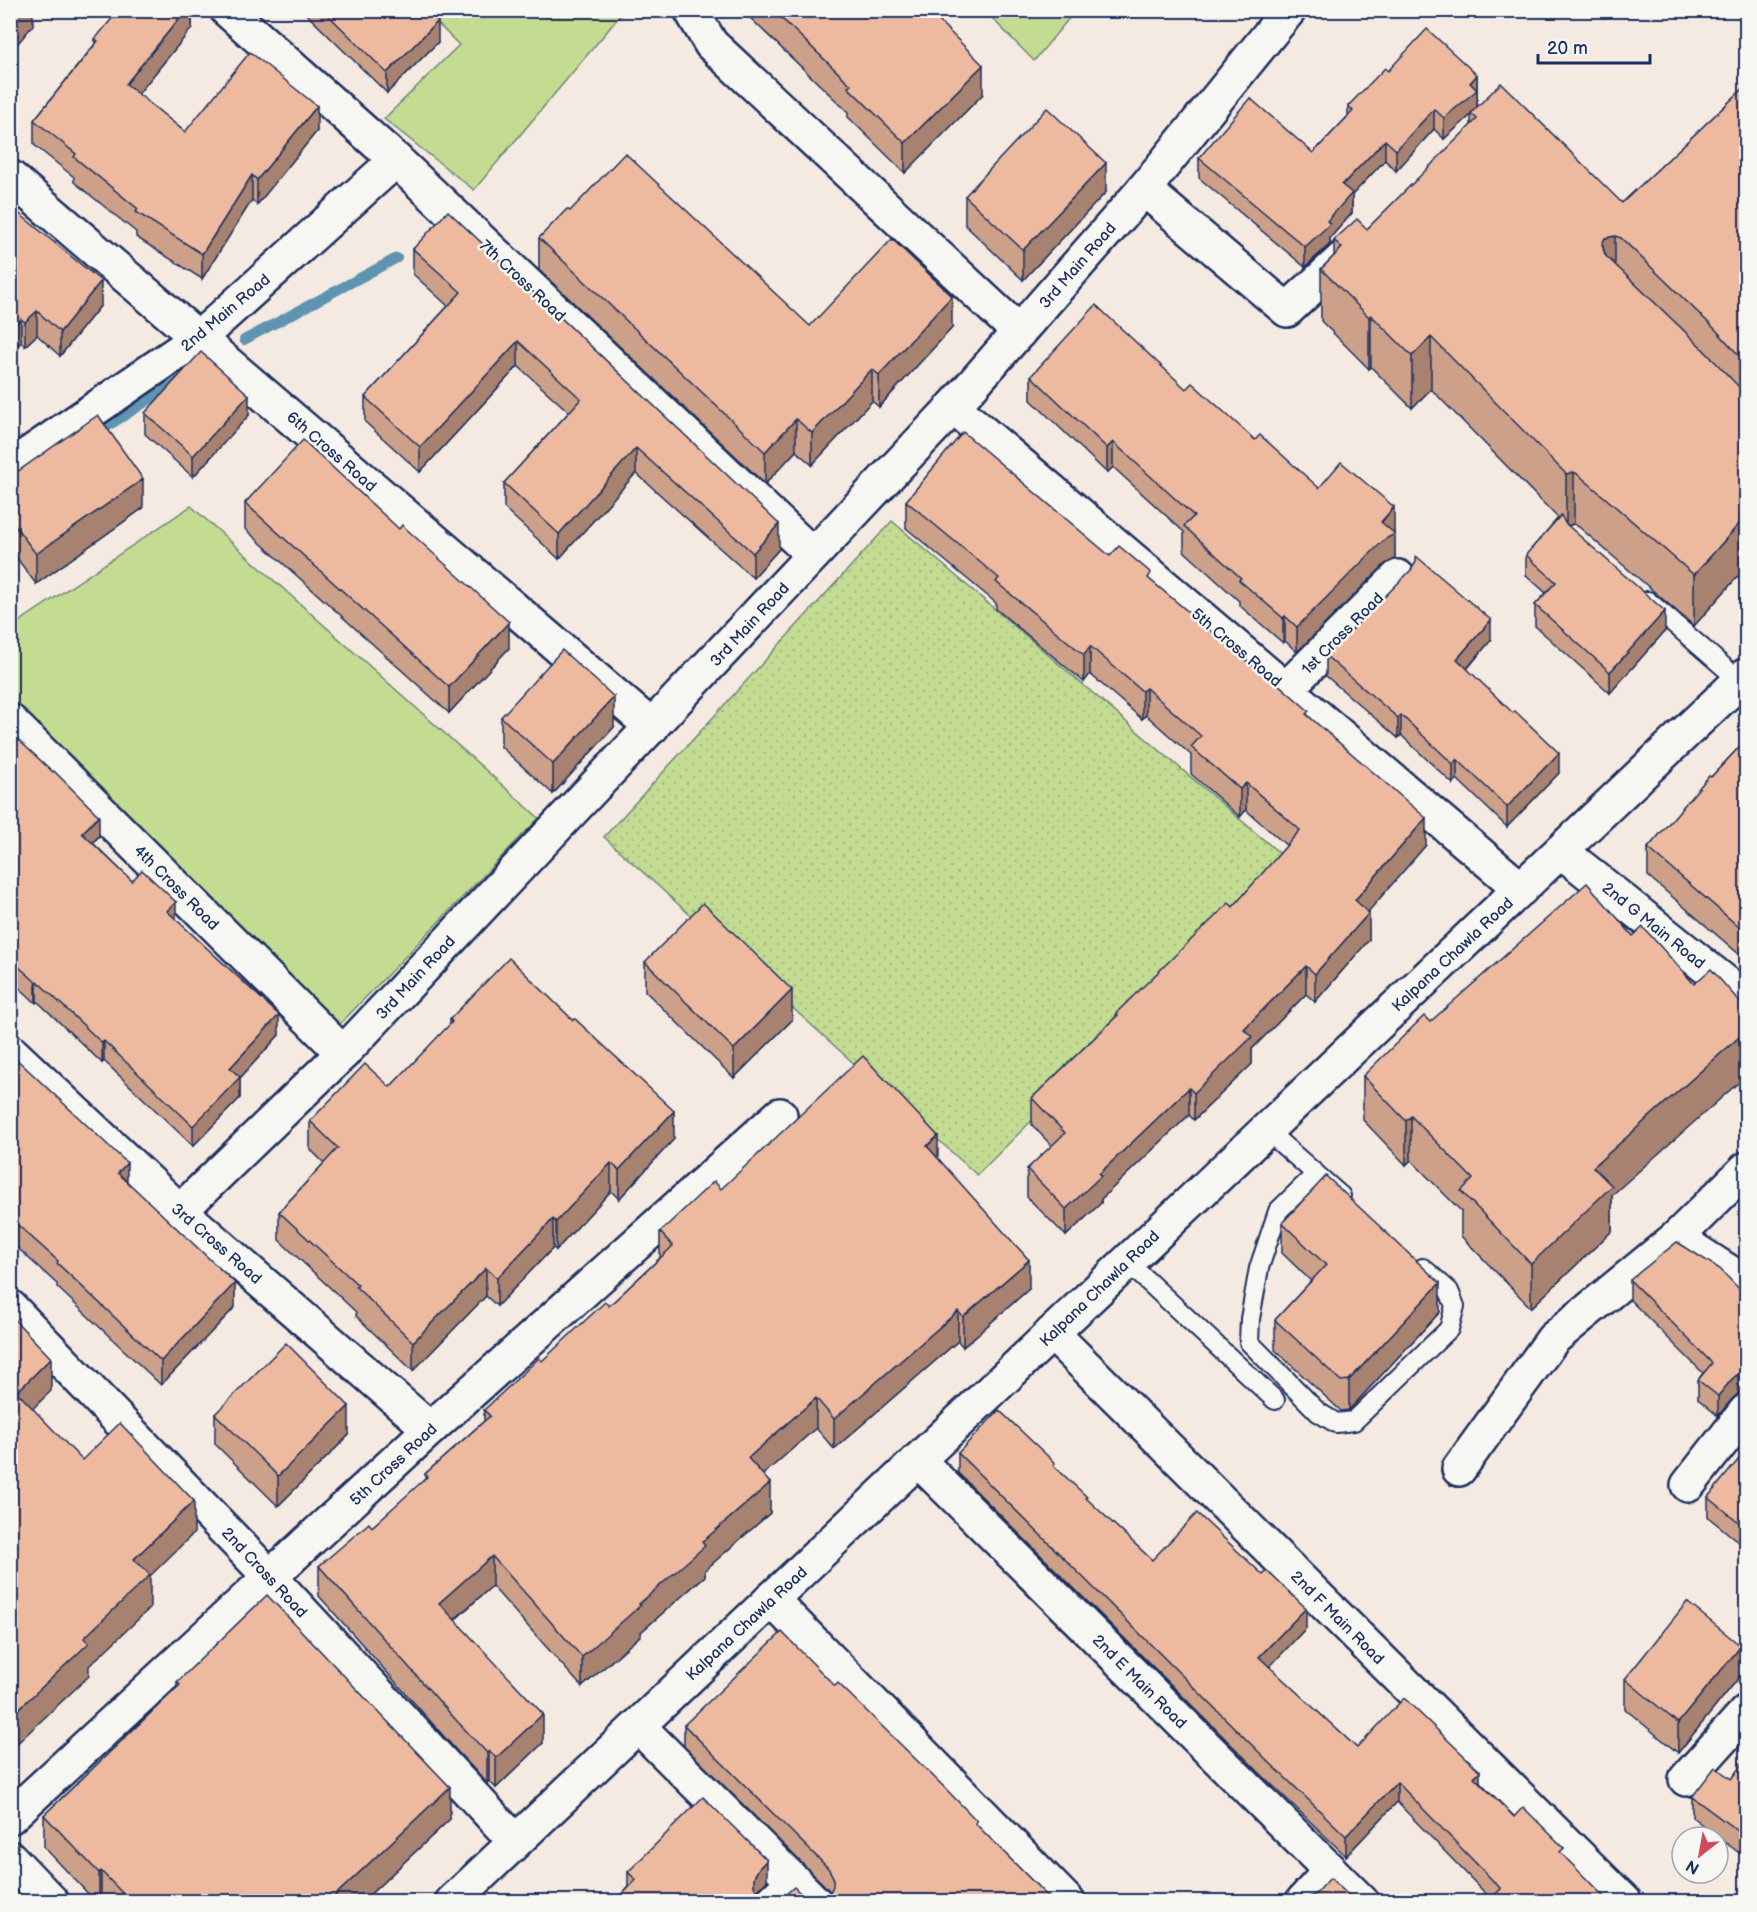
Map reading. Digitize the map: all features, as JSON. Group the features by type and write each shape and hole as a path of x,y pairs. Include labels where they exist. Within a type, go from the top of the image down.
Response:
{"street":[{"path":"691,10 711,44 1019,332"},
{"name":"3rd Main Road","path":"180,1211 343,1053 953,407 1144,189 1289,10"},
{"name":"7th Cross Road","path":"235,13 396,160 813,555"},
{"name":"2nd Main Road","path":"10,467 200,337 396,160"},
{"name":"6th Cross Road","path":"10,177 200,337 652,727"},
{"path":"1144,189 1287,310 1373,230"},
{"name":"5th Cross Road","path":"953,407 1521,889"},
{"name":"1st Cross Road","path":"1286,689 1398,577"},
{"name":"Kalpana Chawla Road","path":"458,1900 515,1841 1561,851 1744,681"},
{"name":"4th Cross Road","path":"10,721 343,1053"},
{"name":"2nd G Main Road","path":"1561,851 1746,999"},
{"name":"3rd Cross Road","path":"10,1051 180,1211 430,1429"},
{"name":"5th Cross Road","path":"10,1817 430,1429 780,1115"},
{"path":"1459,1469 1552,1339 1676,1238 1746,1169"},
{"path":"1676,1238 1746,1283"},
{"name":"2nd Cross Road","path":"10,1307 271,1578 515,1841"},
{"name":"2nd F Main Road","path":"1052,1333 1625,1902"},
{"path":"1688,1485 1746,1411"},
{"name":"2nd E Main Road","path":"918,1460 1362,1902"},
{"path":"771,1599 1068,1902"},
{"path":"1686,1779 1746,1712"},
{"path":"638,1726 794,1895"},
{"path":"10,1858 52,1902"},
{"path":"1302,1902 1330,1871"}],"lane":[{"path":"1634,589 1744,681"},
{"path":"1266,1130 1352,1205"},
{"path":"1316,1174 1278,1211 1259,1268 1250,1319 1249,1342 1317,1412 1336,1424 1354,1421 1449,1329 1455,1306 1449,1291 1413,1260"},
{"path":"1127,1262 1275,1400"}],"green space":[{"path":"425,11 624,11 474,190 384,119 459,45"},
{"path":"985,11 1075,11 1034,61"},
{"path":"191,506 539,818 339,1025 11,704 10,628"},
{"path":"892,521 1291,863 977,1175 604,837"}],"building":[{"path":"10,10 23,10 10,25"},
{"path":"119,10 186,10 126,84 185,132 250,52 317,106 257,180 252,175 202,254 136,212 138,209 74,157 76,154 34,120 98,41 95,39"},
{"path":"323,10 427,10 438,21 387,73"},
{"path":"773,10 928,10 983,65 905,143 848,87 851,85"},
{"path":"1427,29 1477,75 1470,83 1477,90 1444,118 1434,109 1396,150 1385,140 1342,185 1352,193 1327,221 1330,224 1305,247 1199,158 1250,98 1313,153 1353,111 1348,106 1385,68 1388,71"},
{"path":"1501,83 1622,203 1746,86 1746,363 1716,330 1621,238 1615,236 1605,238 1602,244 1605,255 1700,346 1738,386 1746,389 1746,516 1694,575 1579,475 1574,472 1566,474 1431,337 1412,356 1321,269 1342,248 1334,240 1357,219 1367,229 1477,119 1471,113"},
{"path":"1047,108 1106,163 1023,250 965,196"},
{"path":"625,153 810,326 892,239 952,296 879,375 872,369 812,433 796,419 765,452 539,238 567,209 570,211"},
{"path":"10,206 101,281 60,332 37,311 25,322 21,319 10,331"},
{"path":"448,211 779,524 753,553 636,448 559,534 504,483 581,399 518,341 420,447 365,397 461,292 413,249"},
{"path":"1096,305 1186,389 1192,383 1255,440 1260,435 1319,488 1341,462 1394,507 1381,522 1395,534 1385,539 1297,627 1285,616 1283,618 1239,580 1241,578 1184,526 1194,516 1113,442 1107,448 1031,376"},
{"path":"201,352 249,395 193,456 145,413"},
{"path":"98,415 143,479 36,554 10,519 10,477"},
{"path":"963,432 1110,556 1119,546 1151,573 1148,578 1258,670 1260,668 1309,711 1306,714 1426,818 1355,900 1369,913 1315,974 1306,966 1244,1029 1252,1037 1194,1093 1189,1088 1099,1174 1101,1176 1066,1209 1027,1169 1065,1133 1032,1098 1229,903 1233,907 1300,830 1246,783 1240,789 1191,747 1201,736 1146,688 1142,691 1090,646 1084,655 996,582 999,578 906,501"},
{"path":"303,440 399,529 402,525 509,622 449,687 245,503"},
{"path":"1561,515 1565,523 1665,611 1610,672 1535,605 1556,582 1526,555"},
{"path":"1416,556 1491,620 1457,659 1559,753 1507,807 1457,759 1453,764 1401,715 1398,718 1326,656 1411,570 1416,562"},
{"path":"562,650 614,697 553,764 501,717"},
{"path":"10,732 54,771 99,816 82,833 132,881 142,870 176,902 167,911 279,1015 230,1068 240,1077 193,1126 104,1041 102,1043 37,981 10,959 10,859 12,858 10,857"},
{"path":"1746,740 1746,933 1648,848 1709,776 1711,777"},
{"path":"1587,883 1633,936 1643,927 1694,984 1711,969 1746,1009 1746,1031 1593,1167 1612,1186 1531,1264 1461,1191 1473,1179 1411,1116 1406,1121 1363,1076 1424,1016 1430,1022"},
{"path":"703,903 792,990 734,1049 645,962"},
{"path":"509,958 573,1020 575,1019 674,1111 619,1170 611,1163 556,1222 553,1219 497,1278 486,1268 413,1342 356,1287 358,1285 279,1212 338,1148 310,1121 365,1064 390,1087 452,1022 450,1019"},
{"path":"10,1053 127,1163 118,1173 235,1283 161,1361 10,1218"},
{"path":"863,1056 938,1136 927,1146 1029,1260 963,1317 958,1311 834,1419 816,1398 748,1458 770,1483 702,1542 705,1546 582,1657 492,1556 439,1603 543,1714 496,1758 489,1751 487,1753 456,1720 319,1566 369,1523 372,1527 427,1477 425,1474 490,1416 484,1410 539,1358 542,1361 605,1302 609,1306 673,1246 660,1232 714,1181 721,1189"},
{"path":"1326,1176 1440,1283 1349,1380 1341,1381 1275,1320 1326,1265 1282,1223"},
{"path":"1677,1242 1720,1269 1746,1296 1746,1370 1732,1379 1718,1396 1698,1380 1712,1363 1630,1280"},
{"path":"10,1315 51,1358 17,1392 82,1460 120,1423 194,1501 134,1559 150,1575 84,1638 89,1643 10,1717"},
{"path":"286,1343 349,1406 278,1476 215,1414"},
{"path":"999,1410 1055,1463 1053,1465 1086,1498 1152,1560 1197,1513 1263,1575 1267,1571 1306,1608 1259,1657 1357,1748 1404,1698 1480,1771 1474,1777 1514,1817 1523,1807 1564,1848 1560,1852 1609,1902 1487,1902 1501,1889 1397,1782 1346,1836 958,1453"},
{"path":"1743,1454 1746,1457 1746,1528 1708,1497"},
{"path":"267,1595 450,1787 328,1902 131,1902 101,1871 99,1873 44,1815 180,1685 177,1682"},
{"path":"1687,1602 1741,1646 1678,1723 1625,1679"},
{"path":"782,1632 835,1686 838,1683 943,1786 977,1821 975,1823 1053,1902 615,1902 636,1880 628,1872 703,1797 767,1860 754,1877 754,1886 759,1895 776,1900 794,1887 811,1900 820,1899 829,1894 833,1886 833,1877 828,1868 684,1725"},
{"path":"1746,1759 1746,1837 1692,1797 1715,1767 1731,1779"},
{"path":"1330,1878 1356,1902 1303,1902 1316,1894"}],"waterway":[{"path":"244,340 397,258"},
{"path":"94,435 180,380"}]}
